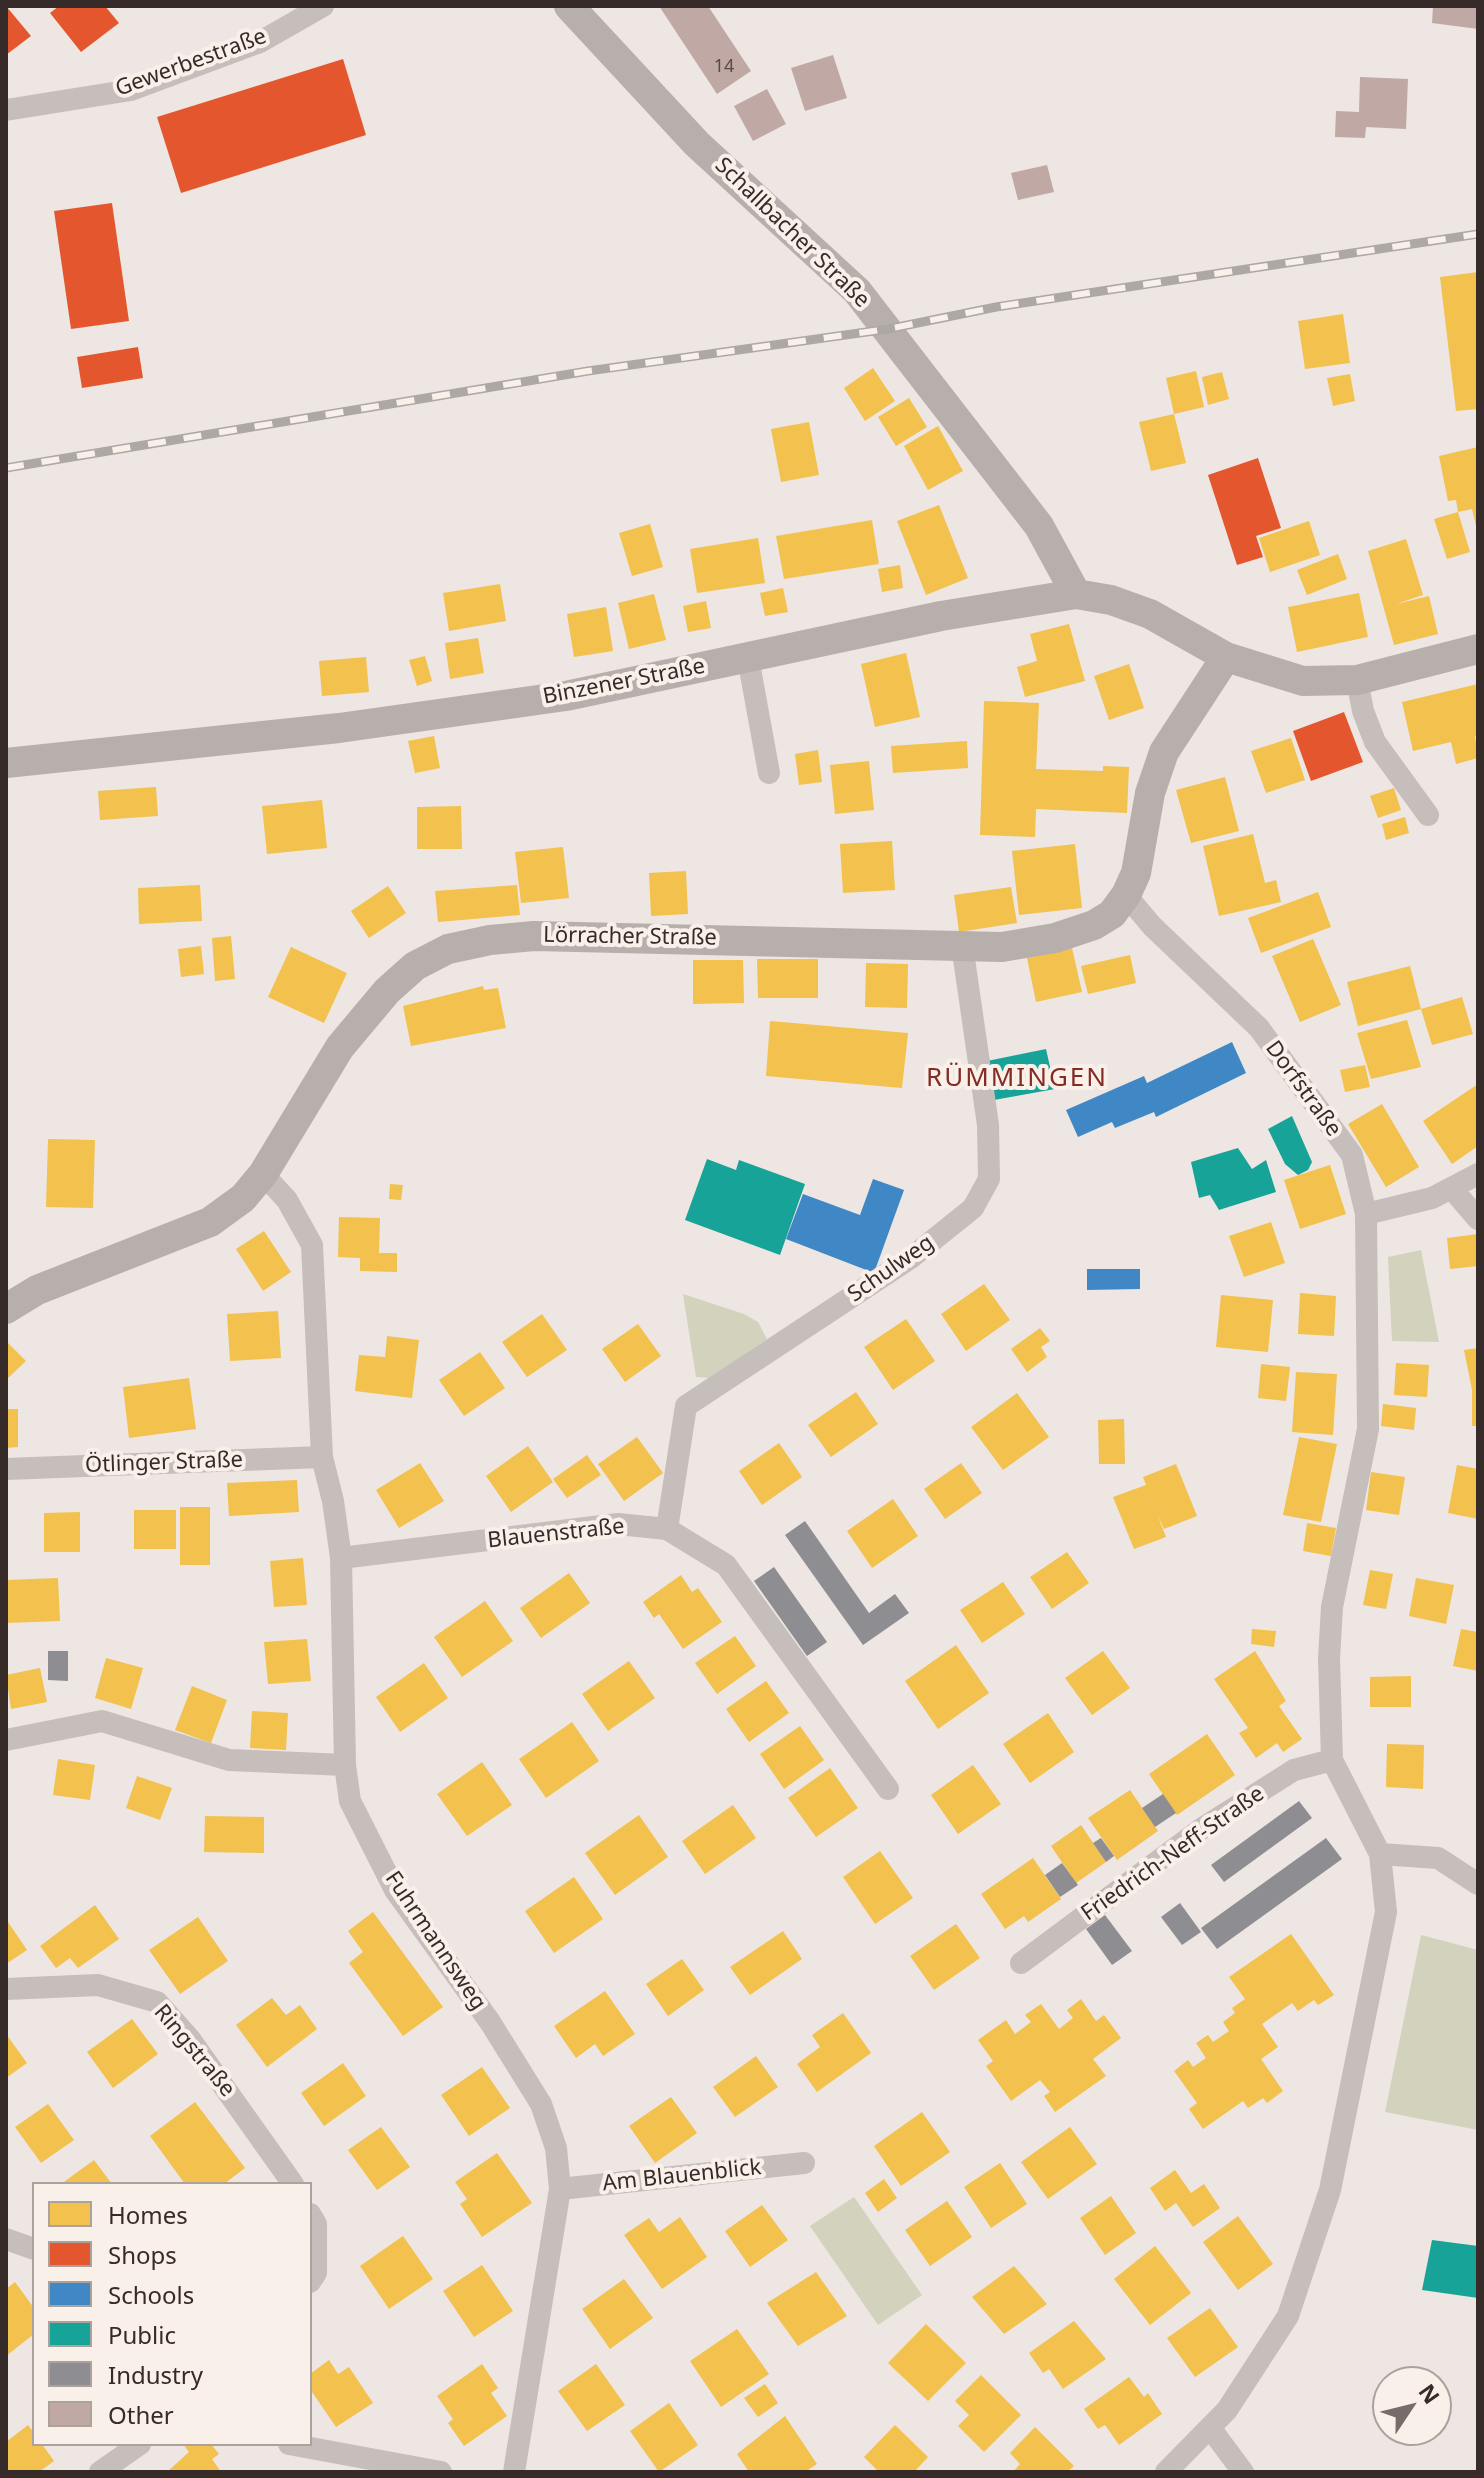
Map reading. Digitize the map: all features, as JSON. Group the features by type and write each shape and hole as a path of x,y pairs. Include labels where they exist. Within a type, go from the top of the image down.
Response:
{"street":[{"name":"Gewerbestraße","path":"6,110 131,90 260,42 323,6"},
{"name":"Schallbacher Straße","path":"569,6 697,144 857,291 1039,526 1076,594"},
{"name":"Binzener Straße","path":"6,763 339,728 566,696 941,616 1076,594 1111,600 1150,614 1226,657 1290,679 1357,680 1478,649"},
{"name":"Lörracher Straße","path":"6,1309 37,1290 210,1222 243,1198 263,1174 350,1036 387,991 415,966 448,949 490,940 534,936 1002,947 1055,938 1094,925 1112,914 1126,895 1136,873 1150,793 1164,752 1226,657"},
{"path":"748,658 769,773"},
{"path":"1357,680 1363,711 1375,742 1428,815"},
{"name":"Dorfstraße","path":"1126,895 1152,926 1259,1028 1352,1155 1366,1214 1368,1429 1332,1607 1329,1659 1332,1760"},
{"name":"Schulweg","path":"667,1529 686,1406 912,1257 973,1208 989,1179 988,1125 962,945"},
{"name":"Fuhrmannsweg","path":"263,1174 287,1200 312,1245 322,1457 333,1501 341,1558 345,1765 350,1801 395,1890 490,2022 541,2104 556,2148 560,2189 514,2472"},
{"path":"1366,1214 1453,1190 1478,1174"},
{"path":"1453,1190 1478,1219"},
{"name":"Ötlinger Straße","path":"6,1469 322,1457"},
{"name":"Blauenstraße","path":"341,1558 618,1524 667,1529 726,1565 888,1789"},
{"path":"6,1740 102,1721 229,1760 345,1765"},
{"path":"1166,2472 1211,2429 1288,2316 1330,2190 1386,1912 1380,1854 1332,1760"},
{"name":"Friedrich-Neff-Straße","path":"1021,1963 1201,1829 1294,1770 1332,1760"},
{"path":"1380,1854 1438,1858 1478,1884"},
{"name":"Ringstraße","path":"6,1989 98,1985 157,2002 190,2039 292,2182"},
{"name":"Am Blauenblick","path":"560,2189 804,2163"},
{"path":"312,2217 316,2224 316,2273 312,2279"},
{"path":"6,2239 32,2248"},
{"path":"1211,2429 1243,2472"},
{"path":"100,2472 137,2446"},
{"path":"298,2446 408,2470 441,2472"}],"green space":[{"path":"1421,1250 1439,1342 1392,1341 1388,1257"},
{"path":"683,1294 744,1314 758,1322 767,1339 710,1378 696,1377"},
{"path":"1421,1935 1478,1950 1478,2130 1385,2112"},
{"path":"854,2197 922,2295 878,2325 810,2226"}],"building: Homes":[{"path":"1478,272 1478,409 1456,411 1440,277"},
{"path":"1343,314 1350,363 1305,369 1298,321"},
{"path":"873,368 895,401 865,421 844,388"},
{"path":"1196,371 1204,407 1174,414 1166,378"},
{"path":"1222,372 1229,399 1208,405 1202,377"},
{"path":"1350,374 1355,401 1333,406 1327,378"},
{"path":"909,398 927,427 896,446 878,417"},
{"path":"1174,414 1186,463 1151,471 1139,422"},
{"path":"809,422 819,475 781,482 771,429"},
{"path":"938,426 963,471 928,490 904,446"},
{"path":"1478,447 1477,530 1472,509 1458,512 1456,500 1448,501 1439,456"},
{"path":"939,505 968,578 926,595 897,521"},
{"path":"1458,512 1470,552 1447,559 1434,519"},
{"path":"872,520 879,564 784,579 776,536"},
{"path":"1309,521 1320,555 1270,572 1259,538"},
{"path":"650,524 663,567 632,576 619,533"},
{"path":"758,538 765,583 697,593 690,549"},
{"path":"1406,539 1423,595 1396,604 1429,596 1438,634 1394,645 1368,551"},
{"path":"1338,554 1347,579 1307,595 1297,570"},
{"path":"900,565 903,588 882,592 878,569"},
{"path":"500,584 506,621 449,631 443,593"},
{"path":"783,588 788,612 765,616 760,593"},
{"path":"1359,593 1368,637 1297,652 1288,607"},
{"path":"654,594 666,640 629,649 618,603"},
{"path":"706,601 711,628 688,632 683,606"},
{"path":"606,607 613,651 574,657 567,614"},
{"path":"1069,624 1085,681 1025,697 1017,667 1037,661 1030,634"},
{"path":"478,638 484,673 450,679 445,643"},
{"path":"906,653 920,717 875,727 861,664"},
{"path":"425,656 432,681 417,686 409,660"},
{"path":"366,657 369,692 322,696 319,661"},
{"path":"1129,664 1144,708 1109,720 1094,676"},
{"path":"1478,684 1478,735 1475,736 1478,758 1456,764 1451,742 1413,751 1402,702"},
{"path":"984,701 1039,703 1036,769 1103,771 1103,766 1129,767 1127,813 1036,809 1035,837 980,835"},
{"path":"434,736 440,768 415,773 408,741"},
{"path":"1291,738 1305,780 1266,793 1251,751"},
{"path":"967,741 968,768 893,773 891,746"},
{"path":"818,750 822,782 799,785 795,754"},
{"path":"869,761 874,810 835,814 830,765"},
{"path":"1225,777 1239,831 1191,843 1176,790"},
{"path":"156,787 158,816 100,820 98,791"},
{"path":"1394,788 1401,810 1378,818 1370,796"},
{"path":"322,800 327,848 267,854 262,806"},
{"path":"461,806 462,849 417,849 417,807"},
{"path":"1405,817 1409,833 1386,840 1382,824"},
{"path":"1253,834 1265,883 1276,880 1281,902 1219,916 1203,846"},
{"path":"892,841 895,890 843,893 840,844"},
{"path":"1075,844 1082,908 1019,915 1012,851"},
{"path":"563,847 569,898 521,903 515,852"},
{"path":"686,871 688,914 651,916 649,873"},
{"path":"200,885 202,921 139,924 138,888"},
{"path":"517,885 520,915 438,922 435,891"},
{"path":"388,886 406,913 369,938 351,911"},
{"path":"1011,887 1017,923 959,932 954,895"},
{"path":"1318,892 1331,927 1261,953 1248,918"},
{"path":"231,936 235,979 215,981 212,938"},
{"path":"1313,939 1341,1005 1300,1022 1272,956"},
{"path":"201,946 204,974 181,977 178,949"},
{"path":"291,947 347,973 324,1023 268,997"},
{"path":"1072,948 1082,992 1036,1002 1027,958"},
{"path":"1130,955 1136,983 1088,994 1081,966"},
{"path":"757,959 818,959 818,998 758,998"},
{"path":"693,960 743,960 744,1003 693,1004"},
{"path":"866,963 908,964 907,1008 865,1007"},
{"path":"1410,966 1421,1009 1358,1026 1347,982"},
{"path":"483,986 484,990 498,988 506,1028 411,1046 403,1006"},
{"path":"1462,997 1473,1034 1432,1045 1421,1009"},
{"path":"1407,1020 1421,1067 1371,1079 1357,1033"},
{"path":"770,1021 908,1033 902,1088 766,1076"},
{"path":"1365,1065 1370,1087 1345,1092 1340,1070"},
{"path":"1478,1084 1478,1146 1452,1164 1423,1121"},
{"path":"1382,1104 1419,1167 1386,1187 1348,1124"},
{"path":"48,1139 95,1140 93,1208 46,1207"},
{"path":"1330,1165 1346,1214 1300,1229 1284,1180"},
{"path":"390,1184 403,1185 401,1200 389,1199"},
{"path":"339,1217 380,1218 379,1253 397,1253 397,1272 360,1271 360,1258 338,1257"},
{"path":"1271,1222 1285,1263 1244,1277 1229,1236"},
{"path":"264,1231 291,1272 263,1291 236,1249"},
{"path":"1478,1234 1478,1266 1450,1269 1447,1238"},
{"path":"984,1284 1010,1320 966,1351 941,1314"},
{"path":"1300,1293 1336,1296 1334,1336 1298,1334"},
{"path":"1221,1295 1273,1300 1268,1352 1216,1347"},
{"path":"278,1311 281,1358 230,1361 227,1314"},
{"path":"542,1314 567,1350 527,1377 502,1342"},
{"path":"906,1319 935,1361 893,1390 864,1347"},
{"path":"638,1324 661,1356 625,1382 602,1349"},
{"path":"1040,1328 1050,1341 1041,1347 1047,1357 1027,1372 1011,1349"},
{"path":"387,1336 419,1340 412,1398 355,1391 359,1355 385,1357"},
{"path":"6,1341 26,1361 6,1380"},
{"path":"1478,1348 1478,1426 1472,1426 1472,1390 1464,1350"},
{"path":"480,1352 505,1388 464,1416 439,1380"},
{"path":"1396,1363 1429,1365 1427,1397 1394,1395"},
{"path":"1261,1364 1290,1367 1286,1401 1258,1398"},
{"path":"1296,1372 1337,1374 1333,1435 1292,1432"},
{"path":"189,1378 196,1429 129,1438 123,1387"},
{"path":"856,1392 878,1424 831,1457 808,1425"},
{"path":"1017,1393 1049,1437 1003,1470 971,1427"},
{"path":"1383,1404 1416,1408 1414,1430 1381,1426"},
{"path":"6,1409 18,1409 18,1447 6,1448"},
{"path":"1124,1419 1125,1464 1099,1464 1098,1420"},
{"path":"637,1437 663,1473 624,1501 598,1464"},
{"path":"1299,1437 1337,1444 1321,1522 1283,1515"},
{"path":"779,1443 802,1477 762,1505 739,1471"},
{"path":"528,1446 553,1482 511,1512 486,1476"},
{"path":"587,1455 601,1475 567,1498 553,1479"},
{"path":"420,1463 444,1501 399,1528 376,1490"},
{"path":"961,1463 982,1493 945,1519 924,1489"},
{"path":"1176,1464 1197,1516 1164,1529 1157,1514 1166,1537 1134,1549 1113,1497 1146,1485 1143,1477"},
{"path":"1457,1465 1478,1469 1478,1519 1448,1513"},
{"path":"1371,1472 1405,1477 1399,1515 1366,1510"},
{"path":"297,1480 299,1512 229,1516 227,1483"},
{"path":"893,1499 918,1536 872,1568 847,1531"},
{"path":"180,1507 210,1507 210,1565 180,1565"},
{"path":"134,1510 176,1510 176,1549 134,1549"},
{"path":"80,1512 80,1552 44,1552 44,1513"},
{"path":"1307,1523 1336,1528 1331,1556 1303,1551"},
{"path":"1067,1552 1089,1583 1052,1609 1030,1577"},
{"path":"303,1558 307,1605 274,1607 270,1561"},
{"path":"1370,1570 1393,1574 1386,1609 1363,1605"},
{"path":"569,1573 590,1603 541,1638 520,1608"},
{"path":"681,1575 692,1592 698,1588 722,1622 683,1649 659,1614 654,1618 643,1602"},
{"path":"58,1578 60,1621 6,1623 6,1580"},
{"path":"1416,1578 1454,1585 1446,1624 1409,1616"},
{"path":"1003,1582 1025,1614 982,1643 960,1610"},
{"path":"485,1601 513,1641 462,1677 434,1637"},
{"path":"1252,1629 1276,1631 1274,1647 1251,1644"},
{"path":"1461,1629 1478,1632 1478,1671 1453,1666"},
{"path":"735,1636 756,1666 717,1694 695,1663"},
{"path":"307,1639 311,1681 268,1684 264,1642"},
{"path":"956,1645 989,1693 938,1729 905,1681"},
{"path":"1103,1651 1130,1688 1092,1715 1065,1678"},
{"path":"1255,1651 1286,1701 1279,1706 1302,1739 1283,1752 1277,1743 1256,1758 1239,1733 1248,1728 1214,1679"},
{"path":"106,1658 143,1668 131,1709 95,1698"},
{"path":"629,1661 655,1698 608,1731 582,1694"},
{"path":"424,1663 448,1698 400,1732 376,1697"},
{"path":"40,1668 47,1702 11,1709 6,1675"},
{"path":"1411,1676 1411,1707 1370,1707 1370,1677"},
{"path":"766,1681 789,1713 749,1742 726,1709"},
{"path":"192,1686 227,1700 211,1743 175,1730"},
{"path":"252,1711 288,1713 286,1750 250,1748"},
{"path":"1048,1713 1074,1752 1030,1783 1003,1744"},
{"path":"572,1722 599,1761 546,1798 519,1759"},
{"path":"800,1726 824,1760 784,1789 760,1754"},
{"path":"1207,1734 1235,1775 1177,1815 1149,1774"},
{"path":"1387,1744 1424,1745 1423,1789 1386,1787"},
{"path":"58,1759 95,1765 90,1800 53,1795"},
{"path":"482,1762 512,1805 467,1836 437,1794"},
{"path":"973,1765 1001,1804 958,1834 931,1795"},
{"path":"830,1768 858,1808 816,1837 788,1798"},
{"path":"137,1776 172,1788 160,1820 126,1808"},
{"path":"1130,1790 1158,1831 1117,1860 1088,1818"},
{"path":"733,1805 756,1838 705,1874 682,1841"},
{"path":"639,1815 668,1857 615,1895 585,1853"},
{"path":"205,1816 264,1817 264,1853 204,1852"},
{"path":"1081,1825 1106,1862 1076,1883 1051,1846"},
{"path":"880,1851 913,1898 875,1924 843,1877"},
{"path":"1033,1858 1061,1899 1028,1922 1024,1916 1005,1929 981,1894"},
{"path":"574,1877 603,1919 554,1953 525,1911"},
{"path":"95,1905 119,1939 78,1968 70,1958 56,1968 40,1946"},
{"path":"373,1912 443,2007 403,2036 349,1963 363,1952 348,1931"},
{"path":"198,1917 228,1961 180,1994 149,1950"},
{"path":"6,1919 27,1950 6,1964"},
{"path":"956,1924 980,1958 934,1990 910,1956"},
{"path":"783,1931 802,1959 750,1995 730,1967"},
{"path":"1291,1934 1334,1995 1318,2005 1314,2000 1298,2011 1292,2003 1262,2024 1278,2047 1261,2059 1283,2091 1267,2103 1263,2098 1248,2108 1243,2101 1203,2129 1189,2109 1197,2103 1174,2071 1188,2060 1193,2067 1206,2058 1196,2043 1208,2035 1213,2042 1229,2031 1223,2022 1235,2013 1232,2008 1245,1999 1229,1977"},
{"path":"682,1959 704,1990 668,2016 646,1984"},
{"path":"605,1991 635,2034 603,2056 595,2044 576,2058 554,2026"},
{"path":"272,1998 286,2015 300,2005 317,2029 267,2067 236,2025"},
{"path":"1081,1999 1096,2021 1104,2015 1121,2038 1093,2059 1106,2076 1055,2112 1044,2096 1050,2092 1040,2080 1011,2101 986,2066 993,2061 978,2040 1006,2020 1015,2034 1031,2022 1025,2015 1041,2004 1059,2029 1073,2018 1067,2010"},
{"path":"843,2013 871,2053 817,2092 797,2064 820,2047 812,2035"},
{"path":"132,2019 158,2054 113,2088 87,2052"},
{"path":"6,2034 27,2063 6,2078"},
{"path":"756,2056 778,2087 735,2117 713,2087"},
{"path":"343,2063 366,2096 324,2126 301,2093"},
{"path":"482,2067 510,2108 469,2136 441,2095"},
{"path":"671,2097 697,2133 655,2163 629,2126"},
{"path":"195,2102 245,2168 227,2182 184,2182 150,2136"},
{"path":"48,2104 74,2140 41,2163 15,2127"},
{"path":"922,2112 950,2152 901,2186 874,2146"},
{"path":"381,2127 410,2167 377,2190 348,2150"},
{"path":"1070,2127 1097,2164 1048,2199 1021,2162"},
{"path":"497,2153 532,2203 482,2237 460,2204 467,2199 455,2182"},
{"path":"94,2160 110,2182 64,2182"},
{"path":"1000,2163 1027,2204 991,2228 964,2187"},
{"path":"1175,2170 1191,2193 1204,2184 1220,2208 1193,2227 1176,2203 1165,2211 1150,2188"},
{"path":"884,2179 897,2198 878,2212 865,2193"},
{"path":"1111,2196 1136,2233 1105,2255 1080,2218"},
{"path":"947,2201 972,2237 930,2266 905,2230"},
{"path":"762,2205 788,2240 750,2267 725,2231"},
{"path":"1238,2216 1273,2264 1238,2290 1203,2242"},
{"path":"680,2217 707,2257 662,2289 624,2235 649,2218 659,2232"},
{"path":"403,2236 433,2279 389,2309 360,2266"},
{"path":"1155,2246 1191,2293 1150,2325 1114,2279"},
{"path":"482,2265 513,2311 474,2337 443,2291"},
{"path":"1014,2266 1047,2304 1004,2334 972,2297"},
{"path":"816,2272 847,2316 798,2346 767,2303"},
{"path":"624,2279 653,2318 610,2349 582,2309"},
{"path":"15,2282 32,2305 32,2336 6,2356 6,2289"},
{"path":"1210,2308 1238,2347 1195,2377 1167,2338"},
{"path":"1074,2321 1106,2359 1063,2389 1049,2369 1043,2373 1029,2353"},
{"path":"926,2324 966,2363 928,2401 888,2363"},
{"path":"737,2329 769,2374 721,2407 690,2361"},
{"path":"329,2360 338,2374 349,2367 373,2403 336,2427 312,2392 312,2373"},
{"path":"482,2364 498,2388 491,2393 507,2416 464,2446 448,2423 453,2419 437,2396"},
{"path":"596,2364 625,2405 587,2431 558,2391"},
{"path":"981,2375 1021,2415 984,2452 958,2426 969,2415 955,2401"},
{"path":"1129,2377 1144,2397 1148,2393 1162,2414 1119,2445 1105,2425 1098,2429 1084,2409"},
{"path":"765,2384 778,2403 758,2417 744,2398"},
{"path":"669,2403 698,2445 659,2472 630,2431"},
{"path":"785,2416 817,2464 805,2472 749,2472 737,2454"},
{"path":"28,2425 32,2430 32,2446 43,2446 54,2461 39,2472 6,2472 6,2442"},
{"path":"895,2425 928,2457 914,2472 879,2472 864,2457"},
{"path":"1035,2427 1074,2466 1067,2472 1013,2472 1020,2464 1010,2453"},
{"path":"184,2446 213,2446 219,2454 212,2459 221,2472 167,2472 189,2452"}],"building: Shops":[{"path":"6,6 31,36 6,55"},
{"path":"59,6 105,6 119,23 81,52 50,13"},
{"path":"343,59 366,135 181,193 157,117"},
{"path":"112,203 129,321 71,329 54,211"},
{"path":"138,347 143,378 82,388 77,357"},
{"path":"1258,458 1281,528 1256,536 1263,557 1237,565 1208,475"},
{"path":"1344,712 1363,762 1311,781 1293,731"}],"building: Schools":[{"path":"1232,1042 1246,1073 1156,1117 1154,1112 1115,1128 1112,1122 1078,1137 1066,1110 1144,1076 1147,1083"},
{"path":"873,1179 904,1190 874,1273 786,1239 803,1194 860,1215"},
{"path":"1087,1269 1140,1269 1140,1289 1087,1290"}],"building: Public":[{"path":"1046,1049 1055,1089 994,1100 987,1061"},
{"path":"1292,1116 1312,1162 1308,1170 1298,1175 1285,1164 1268,1129"},
{"path":"1238,1148 1252,1169 1266,1160 1276,1192 1219,1210 1210,1195 1199,1198 1191,1162"},
{"path":"707,1159 736,1170 739,1160 805,1184 780,1255 685,1220"},
{"path":"1432,2240 1478,2246 1478,2298 1422,2290"}],"building: Industry":[{"path":"805,1521 869,1613 895,1594 909,1613 863,1645 785,1535"},
{"path":"774,1567 827,1642 807,1656 754,1581"},
{"path":"48,1651 68,1651 68,1681 48,1680"},
{"path":"1163,1794 1176,1813 1155,1827 1142,1808"},
{"path":"1299,1801 1312,1818 1224,1882 1211,1865"},
{"path":"1101,1838 1114,1856 1106,1862 1093,1843"},
{"path":"1326,1838 1342,1859 1217,1949 1201,1928"},
{"path":"1062,1863 1078,1885 1060,1897 1045,1875"},
{"path":"1180,1903 1201,1932 1182,1945 1161,1917"},
{"path":"1105,1915 1132,1951 1112,1965 1086,1929"}],"building: Other":[{"path":"659,6 708,6 751,71 717,94"},
{"path":"1433,6 1478,6 1478,29 1432,23"},
{"path":"833,55 847,98 805,111 791,68"},
{"path":"1360,77 1408,79 1406,129 1366,127 1365,138 1335,137 1336,111 1359,112"},
{"path":"767,89 786,124 753,141 734,106"},
{"path":"1047,165 1054,192 1018,200 1011,173"}],"railway":[{"path":"6,468 588,371 888,329 996,307 1478,234"}],"district":[{"name":"RÜMMINGEN","path":"1017,1079"}]}
